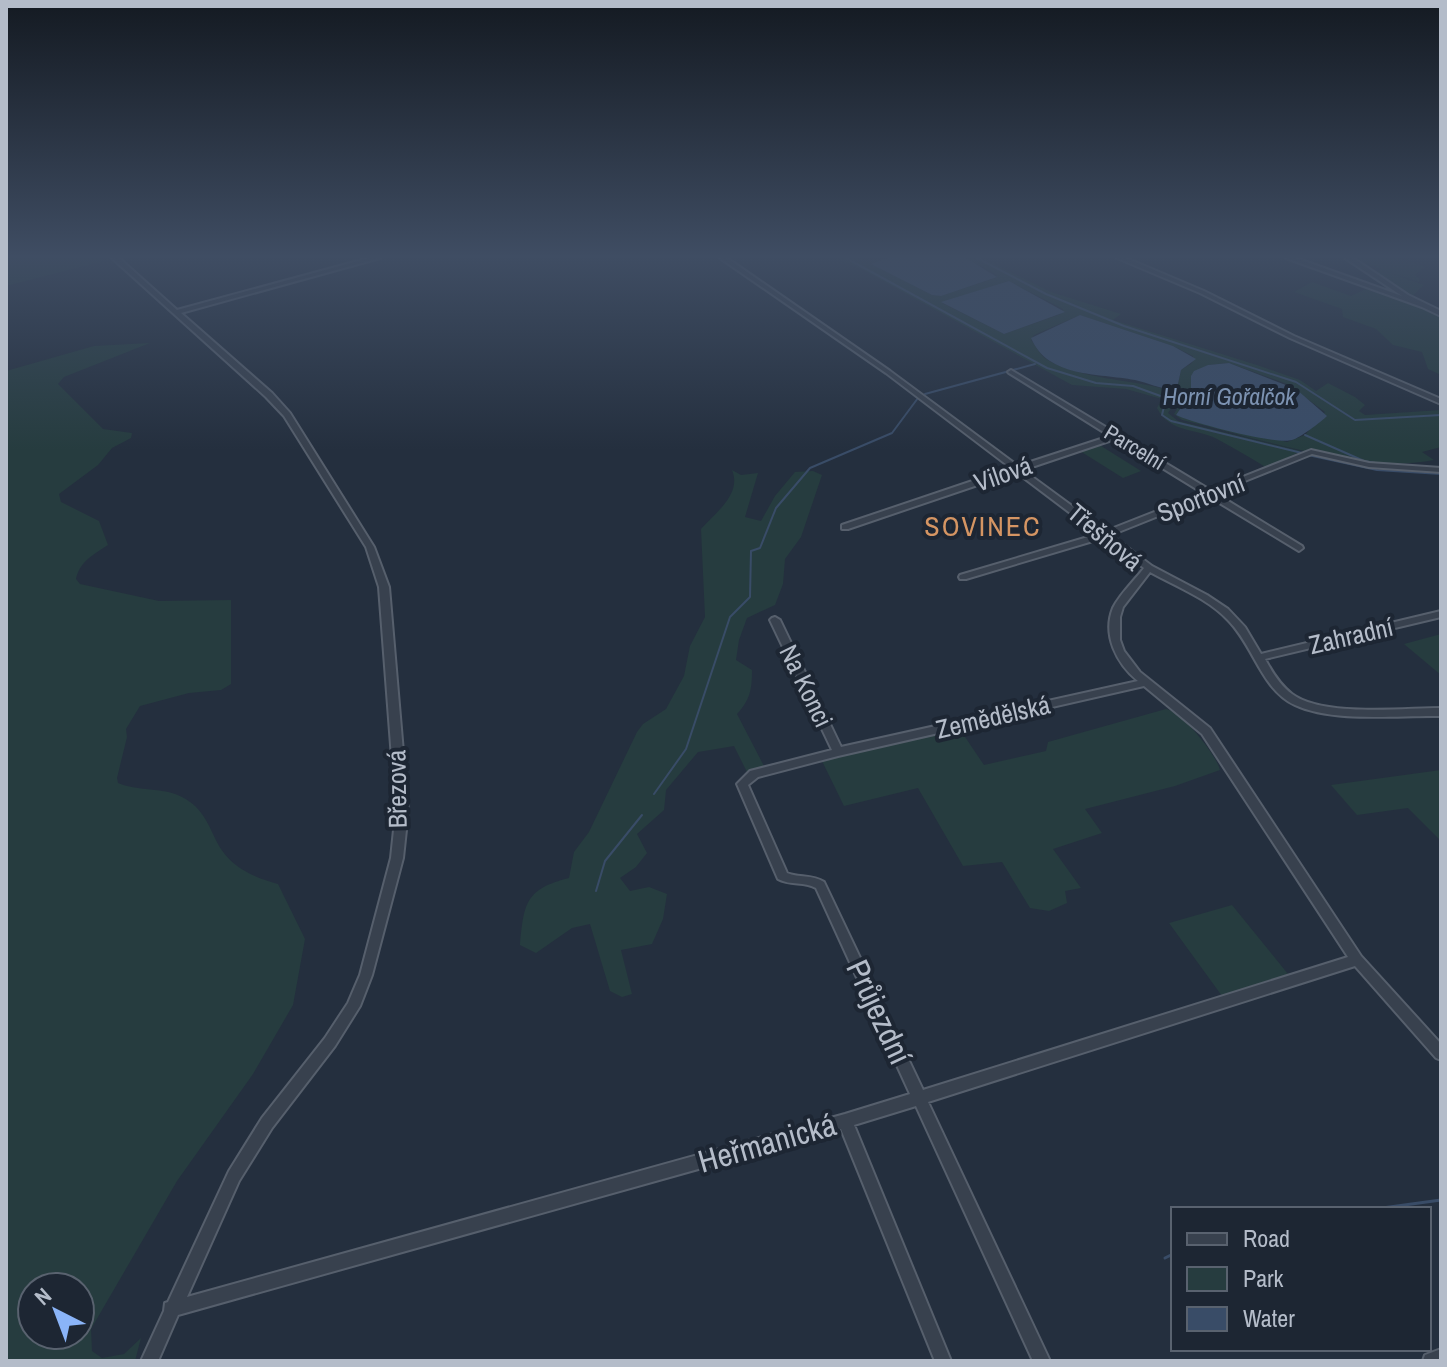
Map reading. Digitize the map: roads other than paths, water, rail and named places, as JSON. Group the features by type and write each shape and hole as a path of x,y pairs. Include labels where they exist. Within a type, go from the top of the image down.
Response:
{"street":[{"name":"Březová","path":"149,1361 234,1176 267,1123 330,1042 353,1006 366,975 394,870 402,811 384,587 370,547 287,415 188,322"},
{"name":"Třešňová","path":"815,322 1020,469 1149,568 1119,606 1113,628 1127,665 1206,731 1357,960 1441,1054"},
{"path":"1262,322 1441,402"},
{"name":"Parcelní","path":"1011,372 1299,548"},
{"name":"Vilová","path":"845,527 1116,436"},
{"name":"Sportovní","path":"963,577 1107,534 1306,454 1369,465 1441,470"},
{"path":"1149,568 1229,615 1261,657 1277,687 1302,704 1345,710 1441,712"},
{"name":"Zahradní","path":"1261,657 1441,614"},
{"name":"Na Konci","path":"775,620 838,752"},
{"name":"Zemědělská","path":"838,752 1147,682"},
{"name":"Průjezdní","path":"838,752 754,774 742,784 743,790 782,876 790,880 810,879 820,885 1042,1361"},
{"name":"Heřmanická","path":"171,1309 845,1121 1357,960"},
{"path":"845,1121 943,1361"},
{"path":"1431,1361 1441,1357"}],"water":[{"path":"980,322 1038,322 1004,334"},
{"path":"1066,322 1100,322 1173,346 1196,359 1181,370 1178,384 1172,390 1062,367 1039,351 1031,338"},
{"name":"Horní Gořalčok","path":"1229,363 1296,389 1327,416 1300,436 1283,441 1234,432 1176,415 1191,393 1194,371 1208,365"}],"waterway":[{"path":"963,322 1047,368 1096,383 1133,386 1166,398 1162,415 1171,421 1302,453"},
{"path":"1114,322 1296,382 1355,420 1441,415"},
{"path":"925,394 1035,364"},
{"path":"654,794 686,749 730,617 750,597 751,551 760,548 776,508 810,468 892,433 918,398"},
{"path":"1305,435 1364,461 1381,464"},
{"path":"1308,455 1377,470 1441,474"},
{"path":"596,891 605,861 642,815"},
{"path":"1390,1207 1441,1200"},
{"path":"1165,1258 1171,1255"}],"district":[{"name":"SOVINEC","path":"983,526"}]}
